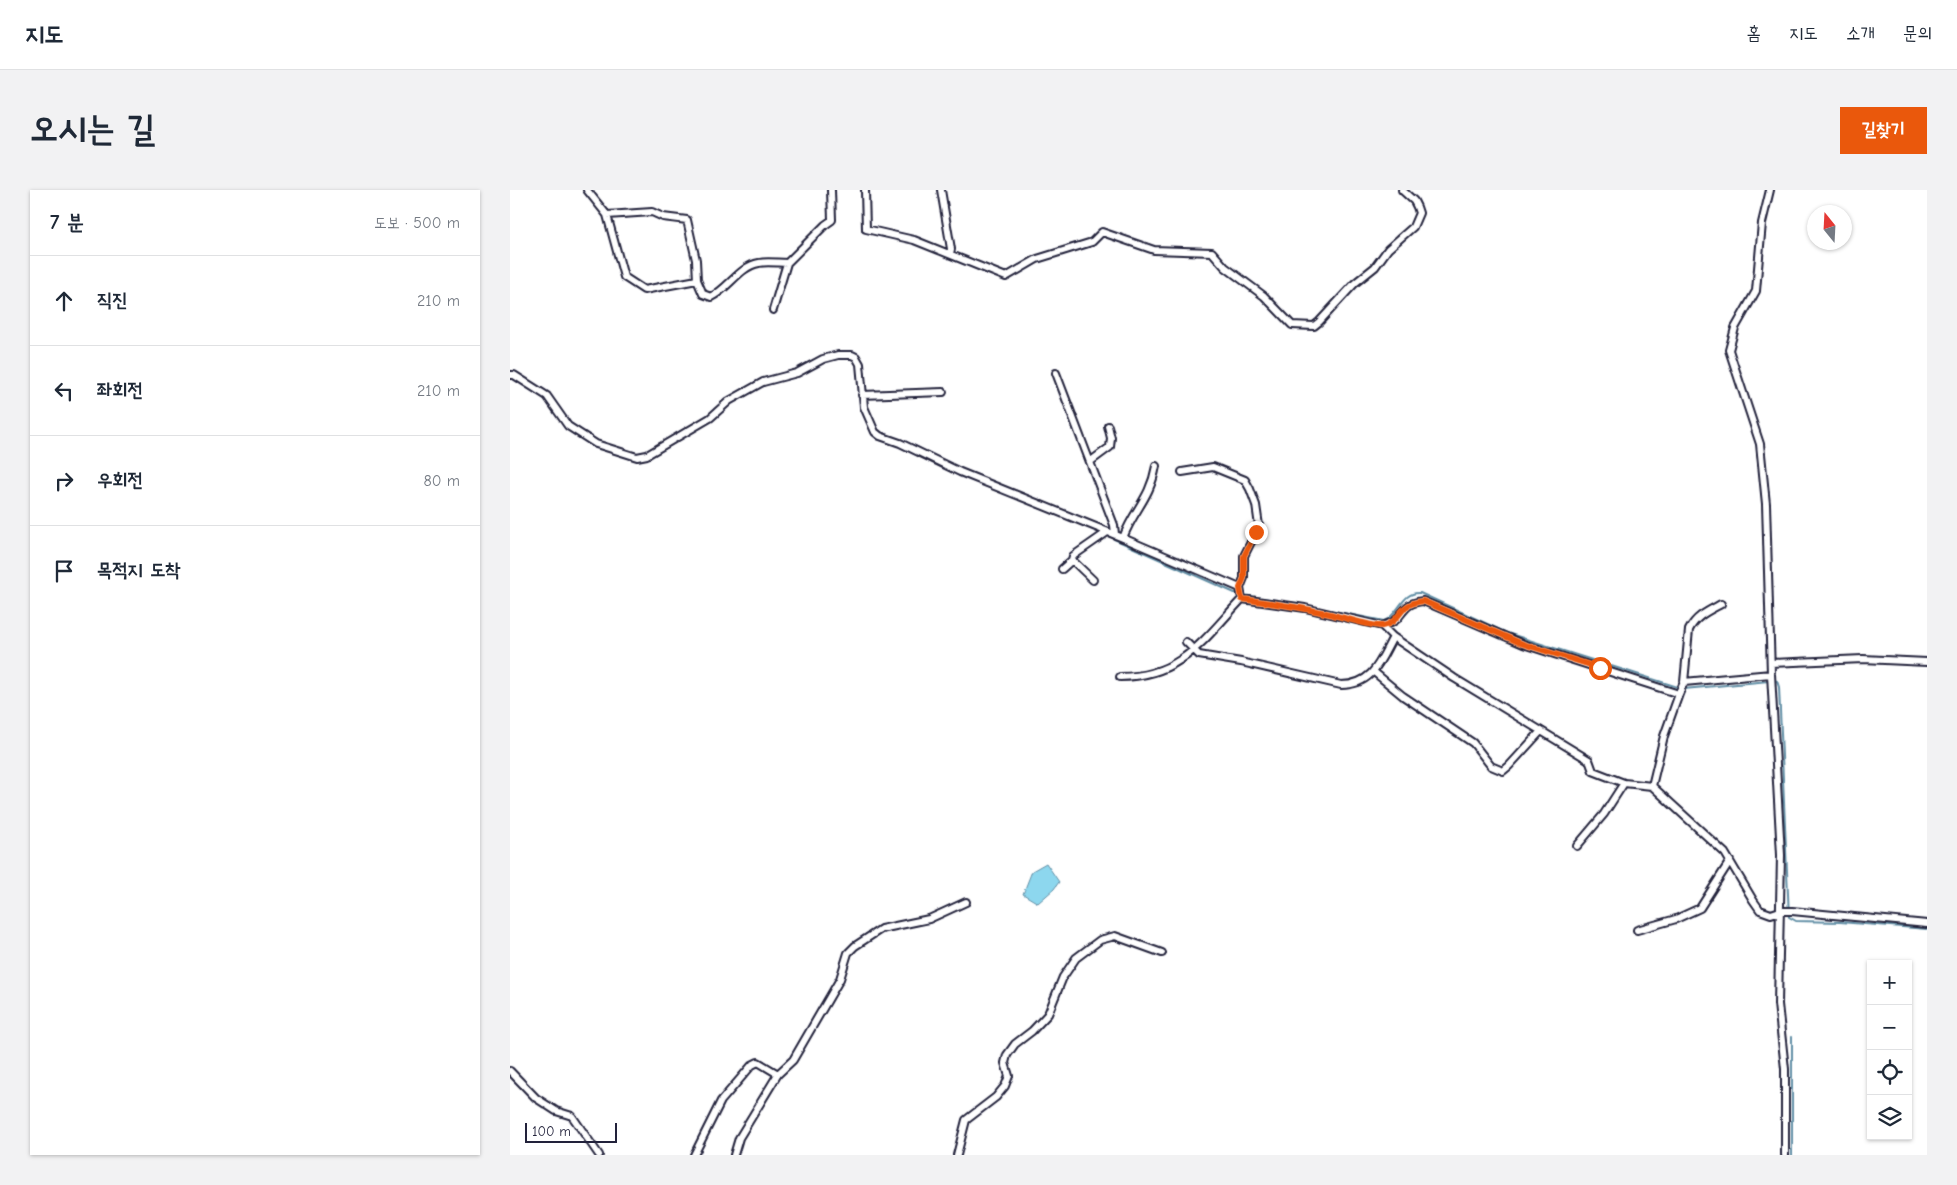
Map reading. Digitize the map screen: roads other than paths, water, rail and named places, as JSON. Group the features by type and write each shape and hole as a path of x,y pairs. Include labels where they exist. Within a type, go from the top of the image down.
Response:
{"street":[{"path":"587,190 607,215 624,277 638,289 644,290 697,280"},
{"path":"773,310 787,263 832,220 831,190"},
{"path":"865,190 866,229 914,240 1006,277 1037,259 1092,242 1102,232 1154,250 1212,252 1225,267 1264,296 1292,325 1314,326 1354,283 1374,267 1388,249 1413,228 1418,213 1417,207 1414,201 1402,190"},
{"path":"941,190 952,249 950,254"},
{"path":"1770,190 1762,223 1756,292 1735,328 1729,350 1754,424 1763,464 1766,504 1770,663 1786,911 1778,1004 1785,1069 1785,1155"},
{"path":"607,215 652,212 664,217 687,220 690,241 696,260 697,280 703,294 711,297 719,293 749,266 760,263 787,263"},
{"path":"510,375 514,375 547,396 568,426 596,444 637,457 647,455 710,418 729,401 763,382 797,373 823,359 852,354 860,364 862,395 869,422 874,432 880,436 900,442 967,475 1050,506 1106,533 1115,534 1241,594 1382,626 1393,637 1454,678 1589,760 1593,771 1624,783 1652,786 1725,853 1760,910 1771,914 1786,911 1927,924"},
{"path":"1056,372 1091,461 1114,525 1115,534"},
{"path":"862,395 944,392"},
{"path":"1091,461 1110,447 1111,438 1108,426"},
{"path":"1122,538 1133,515 1150,491 1156,466"},
{"path":"1120,677 1150,675 1194,652 1241,594 1246,551 1259,526 1250,489 1245,480 1214,467 1182,472"},
{"path":"1062,570 1072,560 1076,552 1106,533"},
{"path":"1072,560 1093,580"},
{"path":"1382,626 1396,620 1405,606 1412,602 1423,601 1523,644 1681,688 1771,678"},
{"path":"1652,786 1664,736 1681,688 1689,630 1699,616 1721,604"},
{"path":"1186,642 1199,655 1355,685 1374,672 1393,637"},
{"path":"1770,663 1845,659 1927,662"},
{"path":"1374,672 1403,696 1473,743 1497,770 1503,771 1509,766 1541,731"},
{"path":"1577,846 1604,814 1624,783"},
{"path":"1637,930 1676,920 1700,908 1730,861"},
{"path":"734,1155 739,1138 778,1074 793,1060 840,979 848,953 854,946 881,929 930,919 966,902"},
{"path":"958,1155 966,1120 996,1097 1005,1086 1009,1076 1005,1063 1007,1055 1015,1044 1032,1031 1048,1014 1063,977 1076,958 1100,940 1115,936 1162,954"},
{"path":"694,1155 721,1101 746,1071 758,1062 778,1074"},
{"path":"510,1071 536,1098 556,1110 572,1116 599,1155"}],"water":[{"path":"1046,863 1059,882 1038,903 1023,894 1032,871"}],"waterway":[{"path":"1114,539 1237,594 1294,603"},
{"path":"1328,610 1384,621 1393,614 1405,599 1414,593 1420,593 1507,633 1684,689 1769,681"},
{"path":"1774,680 1777,681 1779,687 1789,917 1796,921 1840,922 1927,929"},
{"path":"1792,1037 1792,1155"}]}
